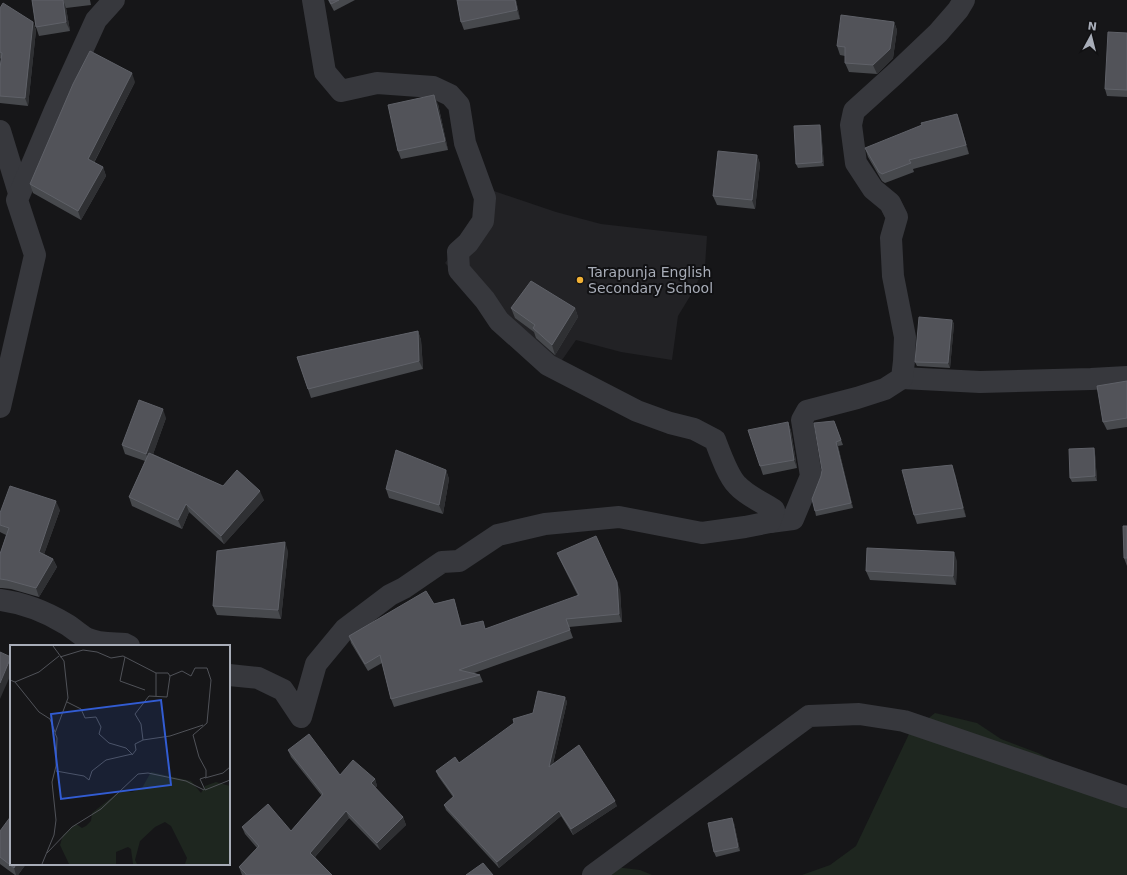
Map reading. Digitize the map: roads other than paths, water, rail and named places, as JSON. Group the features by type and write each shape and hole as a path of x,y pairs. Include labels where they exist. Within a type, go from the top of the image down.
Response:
{"street":[{"path":"0,407 35,255 17,200 55,110 96,20 114,0"},
{"path":"313,0 325,72 341,91 377,83 433,87 450,95 458,105 465,143 485,198 483,221 468,243 458,252 459,270 485,300 499,321 548,365 636,411 670,423 694,429 715,440 724,464 736,485 774,510 770,522"},
{"path":"902,378 905,336 893,276 891,238 897,217 890,203 873,189 856,163 851,125 854,111 938,32 958,10 964,0"},
{"path":"0,131 20,193"},
{"path":"230,675 258,678 283,690 301,717 316,664 345,629 390,595 404,588 442,562 459,561 498,535 545,524 619,517 702,533 793,519 811,476 802,420 807,411 885,389 902,378 980,382 1084,380 1127,377"},
{"path":"0,600 10,601 37,610 65,624 86,638 97,642 127,645"},
{"path":"593,875 809,716 859,714 904,721 1127,797"}],"place":[{"name":"Tarapunja English Secondary School","path":"580,280"}]}
